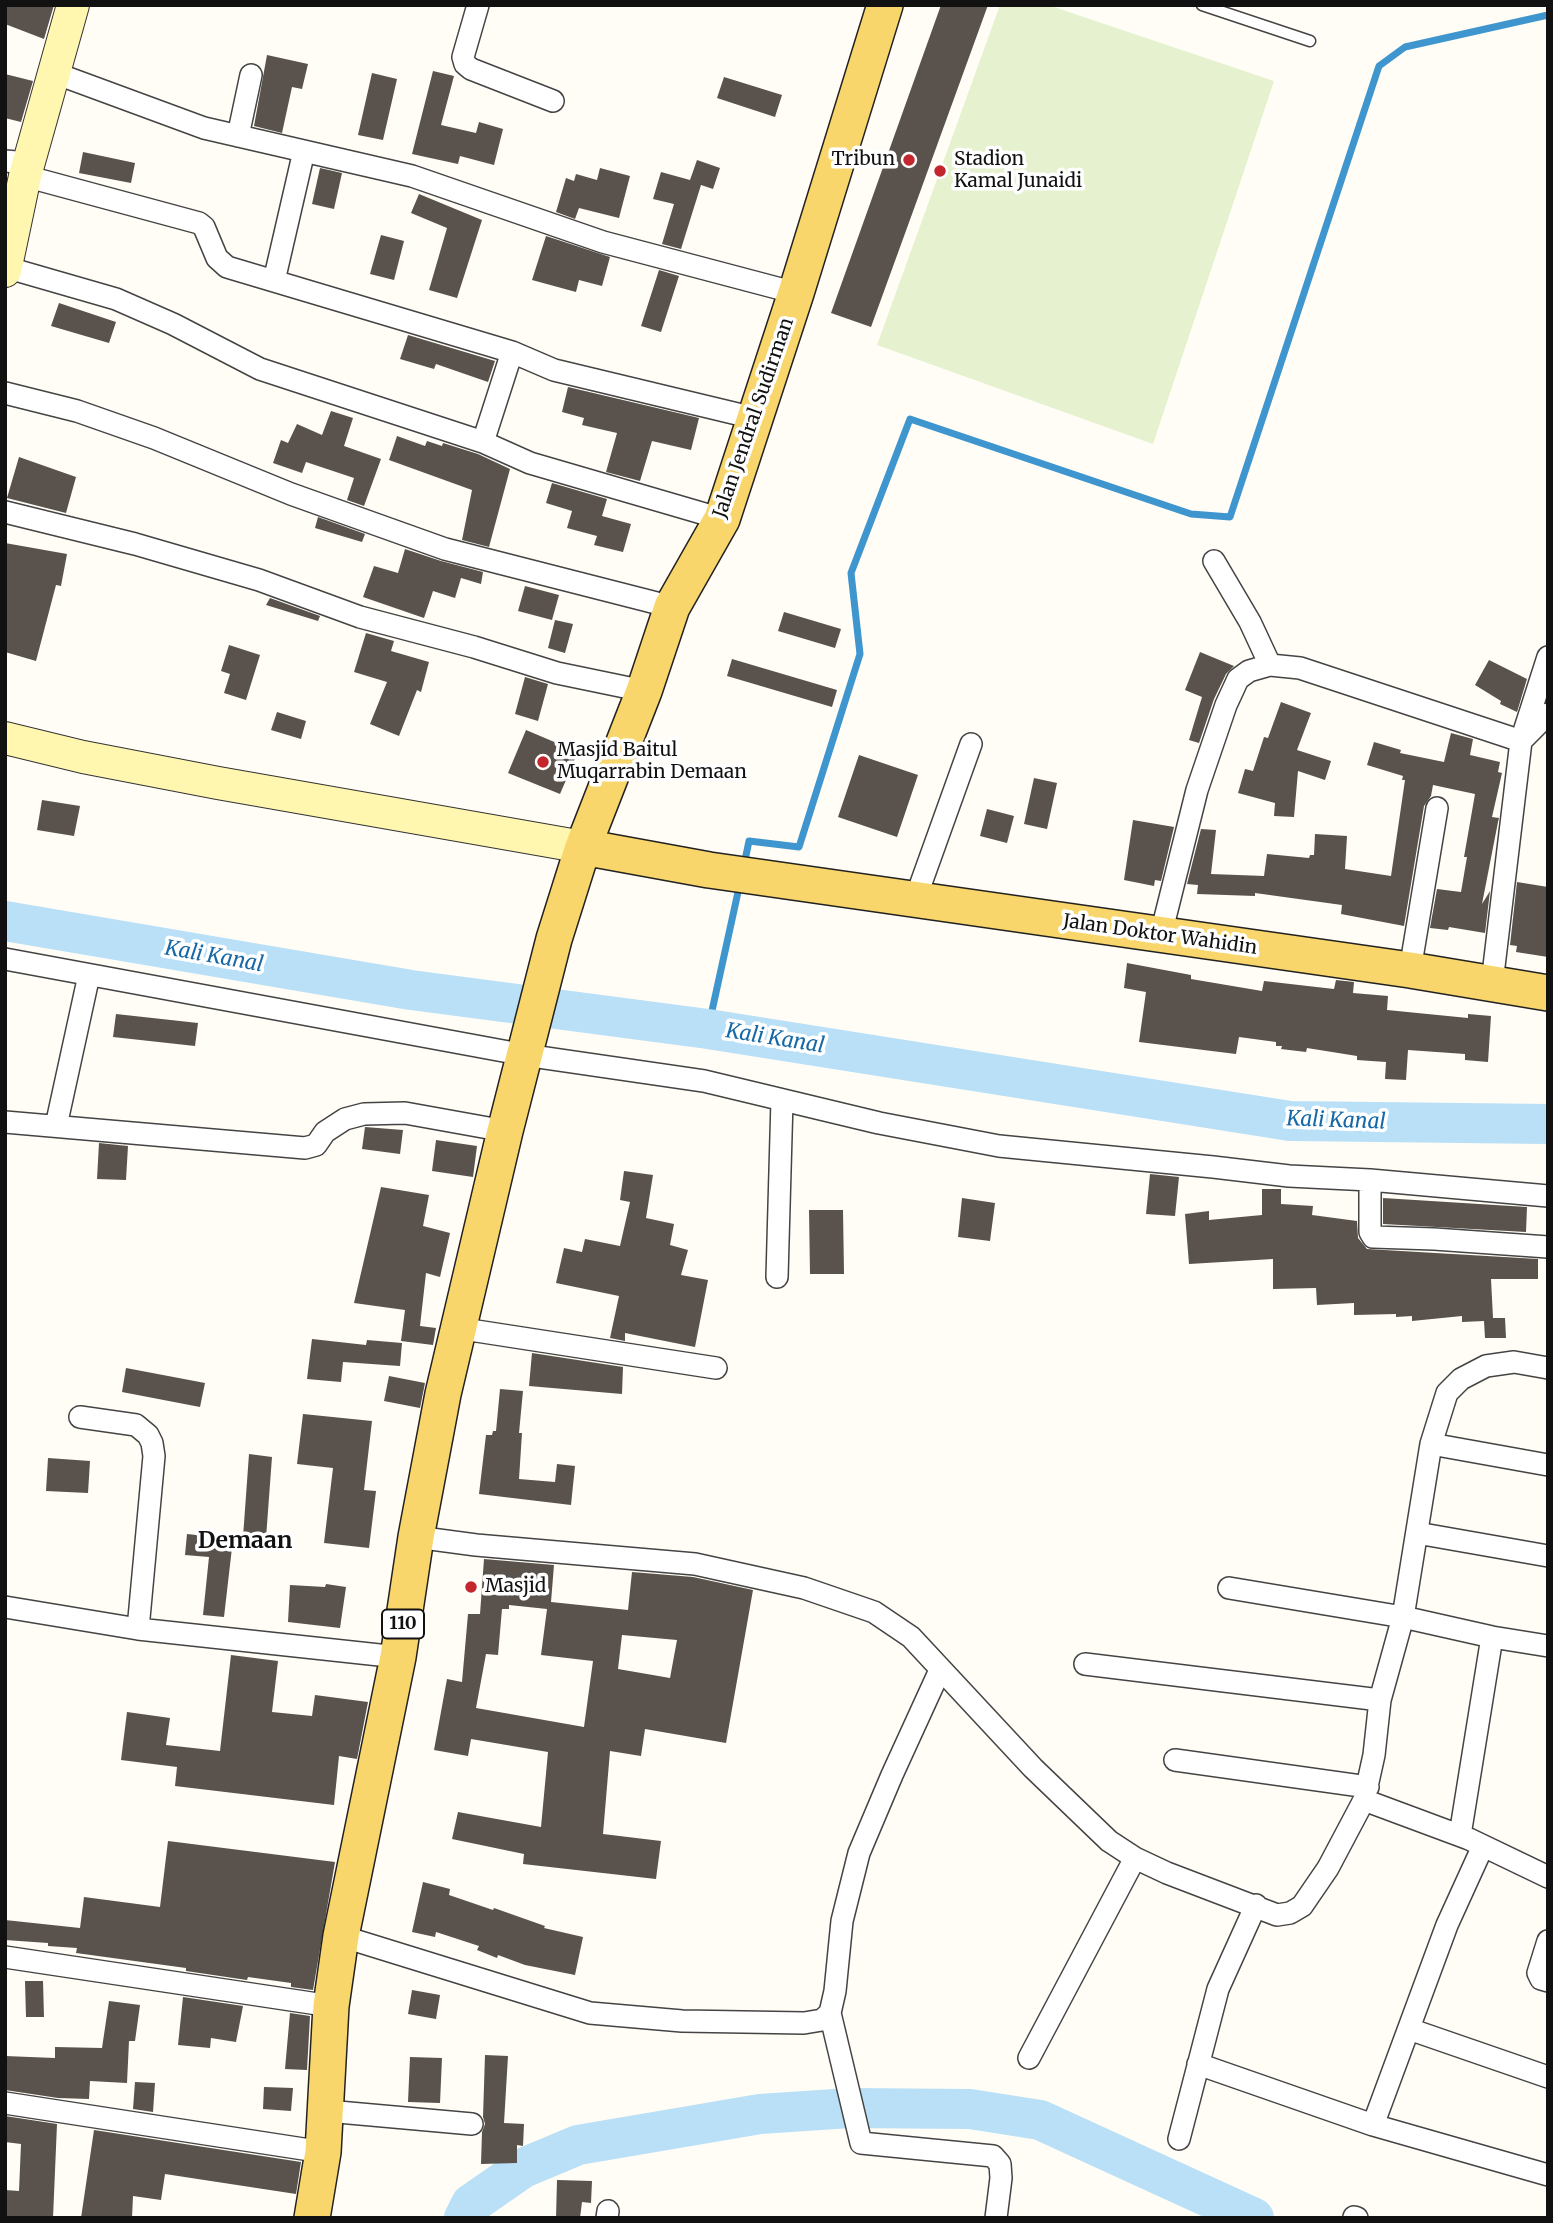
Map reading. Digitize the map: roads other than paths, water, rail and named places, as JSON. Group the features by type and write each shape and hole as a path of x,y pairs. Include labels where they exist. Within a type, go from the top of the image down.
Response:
{"main road":[{"path":"5,268 19,167 72,5"},
{"name":"Jalan Jendral Sudirman","path":"528,1046 554,939 583,847 644,691 672,607 722,519 796,293 885,5"},
{"path":"5,738 82,757 218,783 583,847"},
{"name":"Jalan Doktor Wahidin","path":"583,847 772,880 1410,970 1548,993"},
{"name":"110","path":"312,2218 323,2152 331,2006 341,1936 398,1657 416,1537 457,1328 528,1046"}],"street":[{"path":"478,5 463,57 465,64 471,69 553,101"},
{"path":"52,72 204,128 412,177 603,242 796,293"},
{"path":"238,136 251,75"},
{"path":"274,281 304,151"},
{"path":"19,167 193,220 204,227 217,258 227,267 512,352 554,370 754,418"},
{"path":"5,268 116,299 173,324 260,369 483,442 530,463 722,519"},
{"path":"483,442 512,352"},
{"path":"5,393 77,411 154,438 291,494 445,549 672,607"},
{"path":"5,512 222,569 360,617 474,647 557,673 644,691"},
{"path":"1214,561 1250,622 1270,665"},
{"path":"1492,983 1521,741 1548,657"},
{"path":"1161,934 1197,790 1226,705 1238,679 1249,671 1270,665 1300,668 1521,741"},
{"path":"1521,741 1548,715"},
{"path":"915,900 971,744"},
{"path":"1410,970 1437,808"},
{"path":"5,959 528,1046 878,1123 999,1146 1289,1177 1370,1180 1548,1196"},
{"path":"56,1126 89,975"},
{"path":"777,1277 782,1100"},
{"path":"5,1122 305,1149 316,1145 325,1132 345,1119 364,1114 405,1113 505,1131"},
{"path":"1370,1180 1370,1232 1373,1237 1548,1247"},
{"path":"457,1328 716,1368"},
{"path":"416,1537 476,1545 695,1564 804,1588 874,1612 911,1637 1033,1768 1109,1841 1167,1873 1277,1915 1290,1913 1301,1906 1328,1868 1366,1793 1380,1700 1403,1617 1431,1444 1447,1393 1461,1379 1486,1366 1506,1363 1548,1368"},
{"path":"80,1416 136,1425 148,1435 152,1443 154,1456 138,1629"},
{"path":"1431,1444 1548,1465"},
{"path":"1417,1533 1548,1556"},
{"path":"1229,1588 1403,1617 1492,1637 1548,1646"},
{"path":"5,1607 138,1629 398,1657"},
{"path":"1460,1835 1492,1637"},
{"path":"1085,1664 1380,1700"},
{"path":"940,1670 859,1853 842,1921 835,1991 830,2013 861,2143 993,2156 1000,2164 1002,2178 996,2218"},
{"path":"1175,1760 1366,1793 1548,1877"},
{"path":"1373,2125 1447,1925 1483,1846"},
{"path":"1030,2058 1136,1858"},
{"path":"1179,2138 1218,1989 1256,1905"},
{"path":"341,1936 590,2013 682,2021 804,2023 822,2020 830,2013"},
{"path":"1548,1941 1538,1973 1541,1979 1548,1981"},
{"path":"5,1957 331,2006"},
{"path":"1409,2029 1548,2077"},
{"path":"1198,2064 1373,2125 1548,2175"},
{"path":"5,2103 323,2152"},
{"path":"327,2110 472,2124"}],"lane":[{"path":"1202,5 1310,41"}],"waterway":[{"path":"744,865 749,841 799,847 860,654 851,573 910,419 1191,514 1230,517 1379,66 1405,47 1548,15"},
{"path":"708,1029 740,883"},
{"name":"Kali Kanal","path":"5,921 411,990 708,1029 1290,1121 1548,1124"},
{"path":"464,2218 471,2204 523,2168 578,2145 760,2114 850,2108 970,2109 1040,2120 1254,2218"}],"place":[{"name":"Tribun","path":"909,160"},
{"name":"Stadion Kamal Junaidi","path":"940,171"},
{"name":"Masjid Baitul Muqarrabin Demaan","path":"543,762"},
{"name":"Masjid","path":"471,1587"}],"district":[{"name":"Demaan","path":"245,1541"}]}
